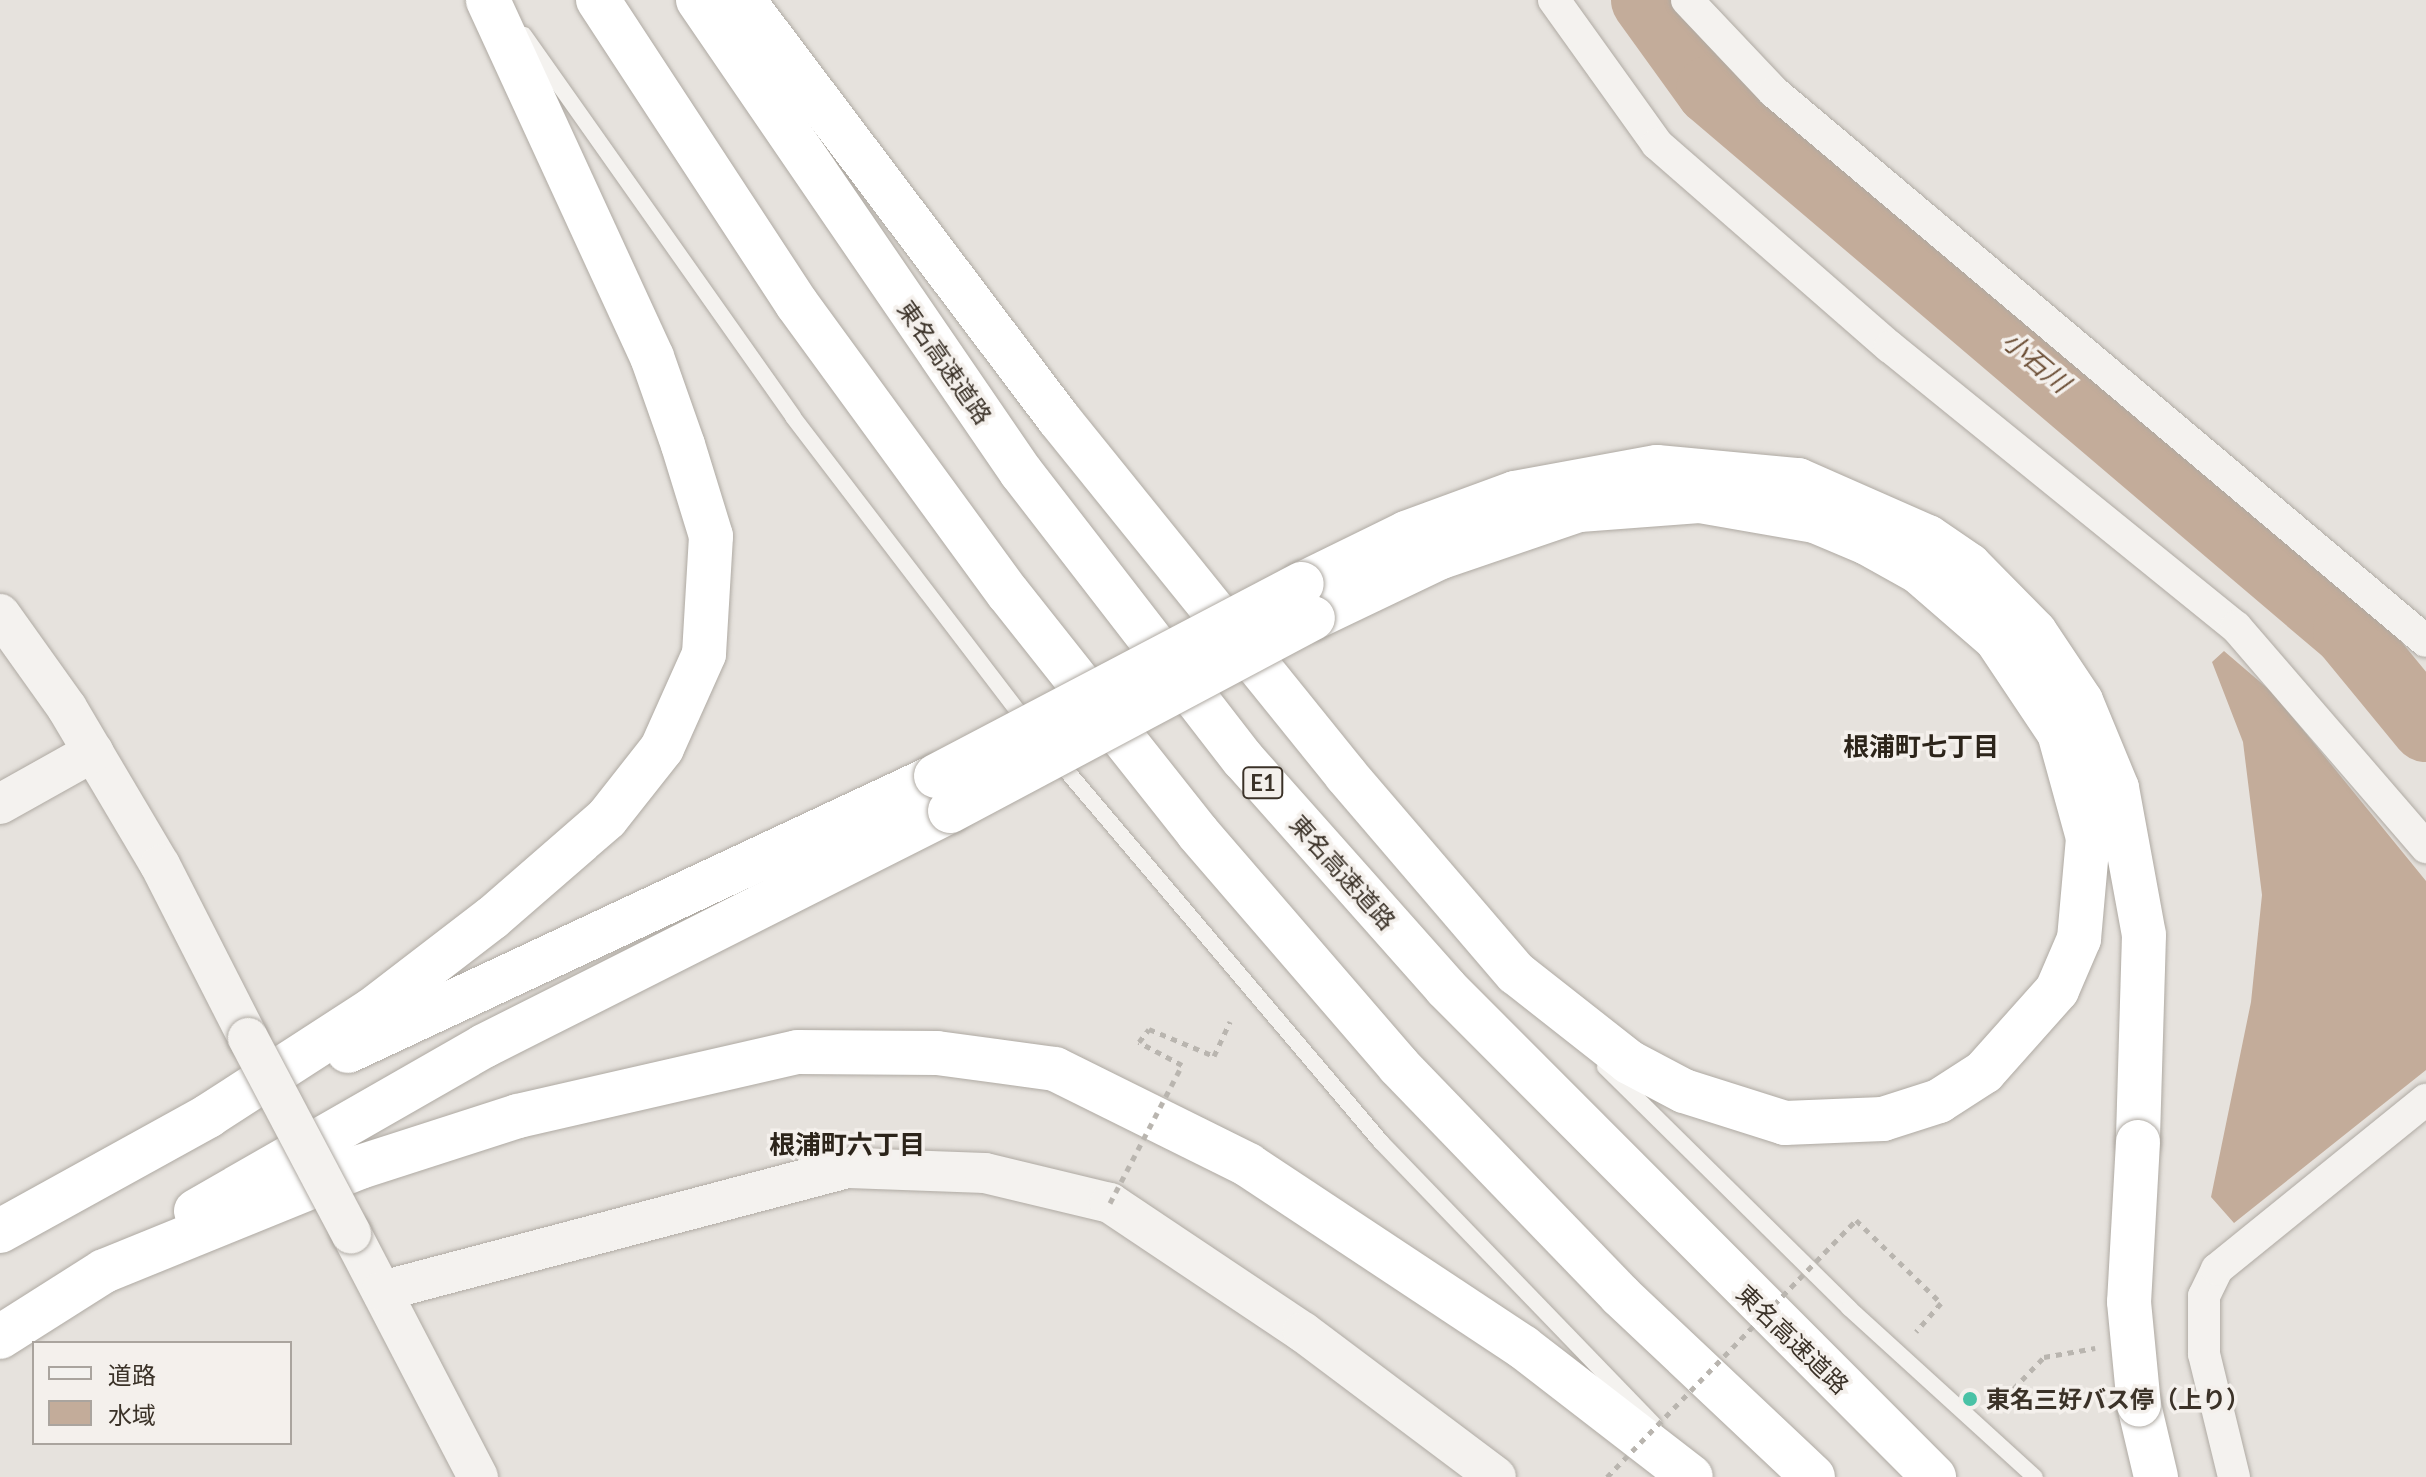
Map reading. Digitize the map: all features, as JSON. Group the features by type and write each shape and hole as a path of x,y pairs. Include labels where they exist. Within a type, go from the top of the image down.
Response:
{"highway":[{"path":"0,1231 208,1116 372,1010 607,818 662,748 704,654 711,536 683,445 652,357 488,0"},
{"path":"598,0 797,304 1008,593 1198,833 1399,1066 1620,1295 1813,1477"},
{"name":"東名高速道路","path":"698,0 1021,472 1243,759 1446,988 1934,1477"},
{"path":"743,0 1059,419 1516,973 1629,1062 1741,1112 1836,1125 1939,1101 2025,1033 2057,990 2079,939 2088,838 2059,733 1996,639 1919,572 1815,521 1687,501 1579,510 1308,601"},
{"path":"0,1337 236,1185 943,794 1308,601 1406,533 1515,493 1657,467 1798,480 1928,537 1969,565 2035,632 2081,701 2117,788 2144,935 2138,1142 2129,1302 2139,1405 2156,1477"},
{"path":"208,1116 943,794"},
{"path":"104,1271 360,1167 518,1116 798,1052 937,1053 1055,1069 1248,1165 1523,1347 1691,1477"}],"street":[{"path":"1554,0 1657,144 1890,347 2236,627 2426,847"},
{"path":"1687,0 1774,92 2426,641"},
{"path":"0,614 93,752 248,1038 478,1477"},
{"path":"0,804 93,752"},
{"path":"2234,1477 2204,1354 2204,1296 2217,1269 2426,1100"},
{"path":"382,1291 849,1168 985,1173 1110,1203 1303,1332 1496,1477"}],"lane":[{"path":"498,0 793,417 980,667 1381,1142 1704,1477"},
{"path":"1516,973 1686,1151 2035,1477"}],"path":[{"path":"1110,1203 1182,1065 1139,1042 1149,1029 1214,1056 1230,1021"},
{"path":"1607,1477 1856,1220 1941,1303 1916,1332"}],"water":[{"path":"2224,651 2273,693 2426,881 2426,1070 2234,1223 2211,1197 2251,1002 2262,895 2243,742 2212,662"}],"waterway":[{"name":"小石川","path":"1646,0 1711,90 2348,632 2426,727"}],"place":[{"name":"東名三好バス停（上り）","path":"1970,1399"}],"district":[{"name":"根浦町七丁目","path":"1921,747"},
{"name":"根浦町六丁目","path":"847,1145"}]}
